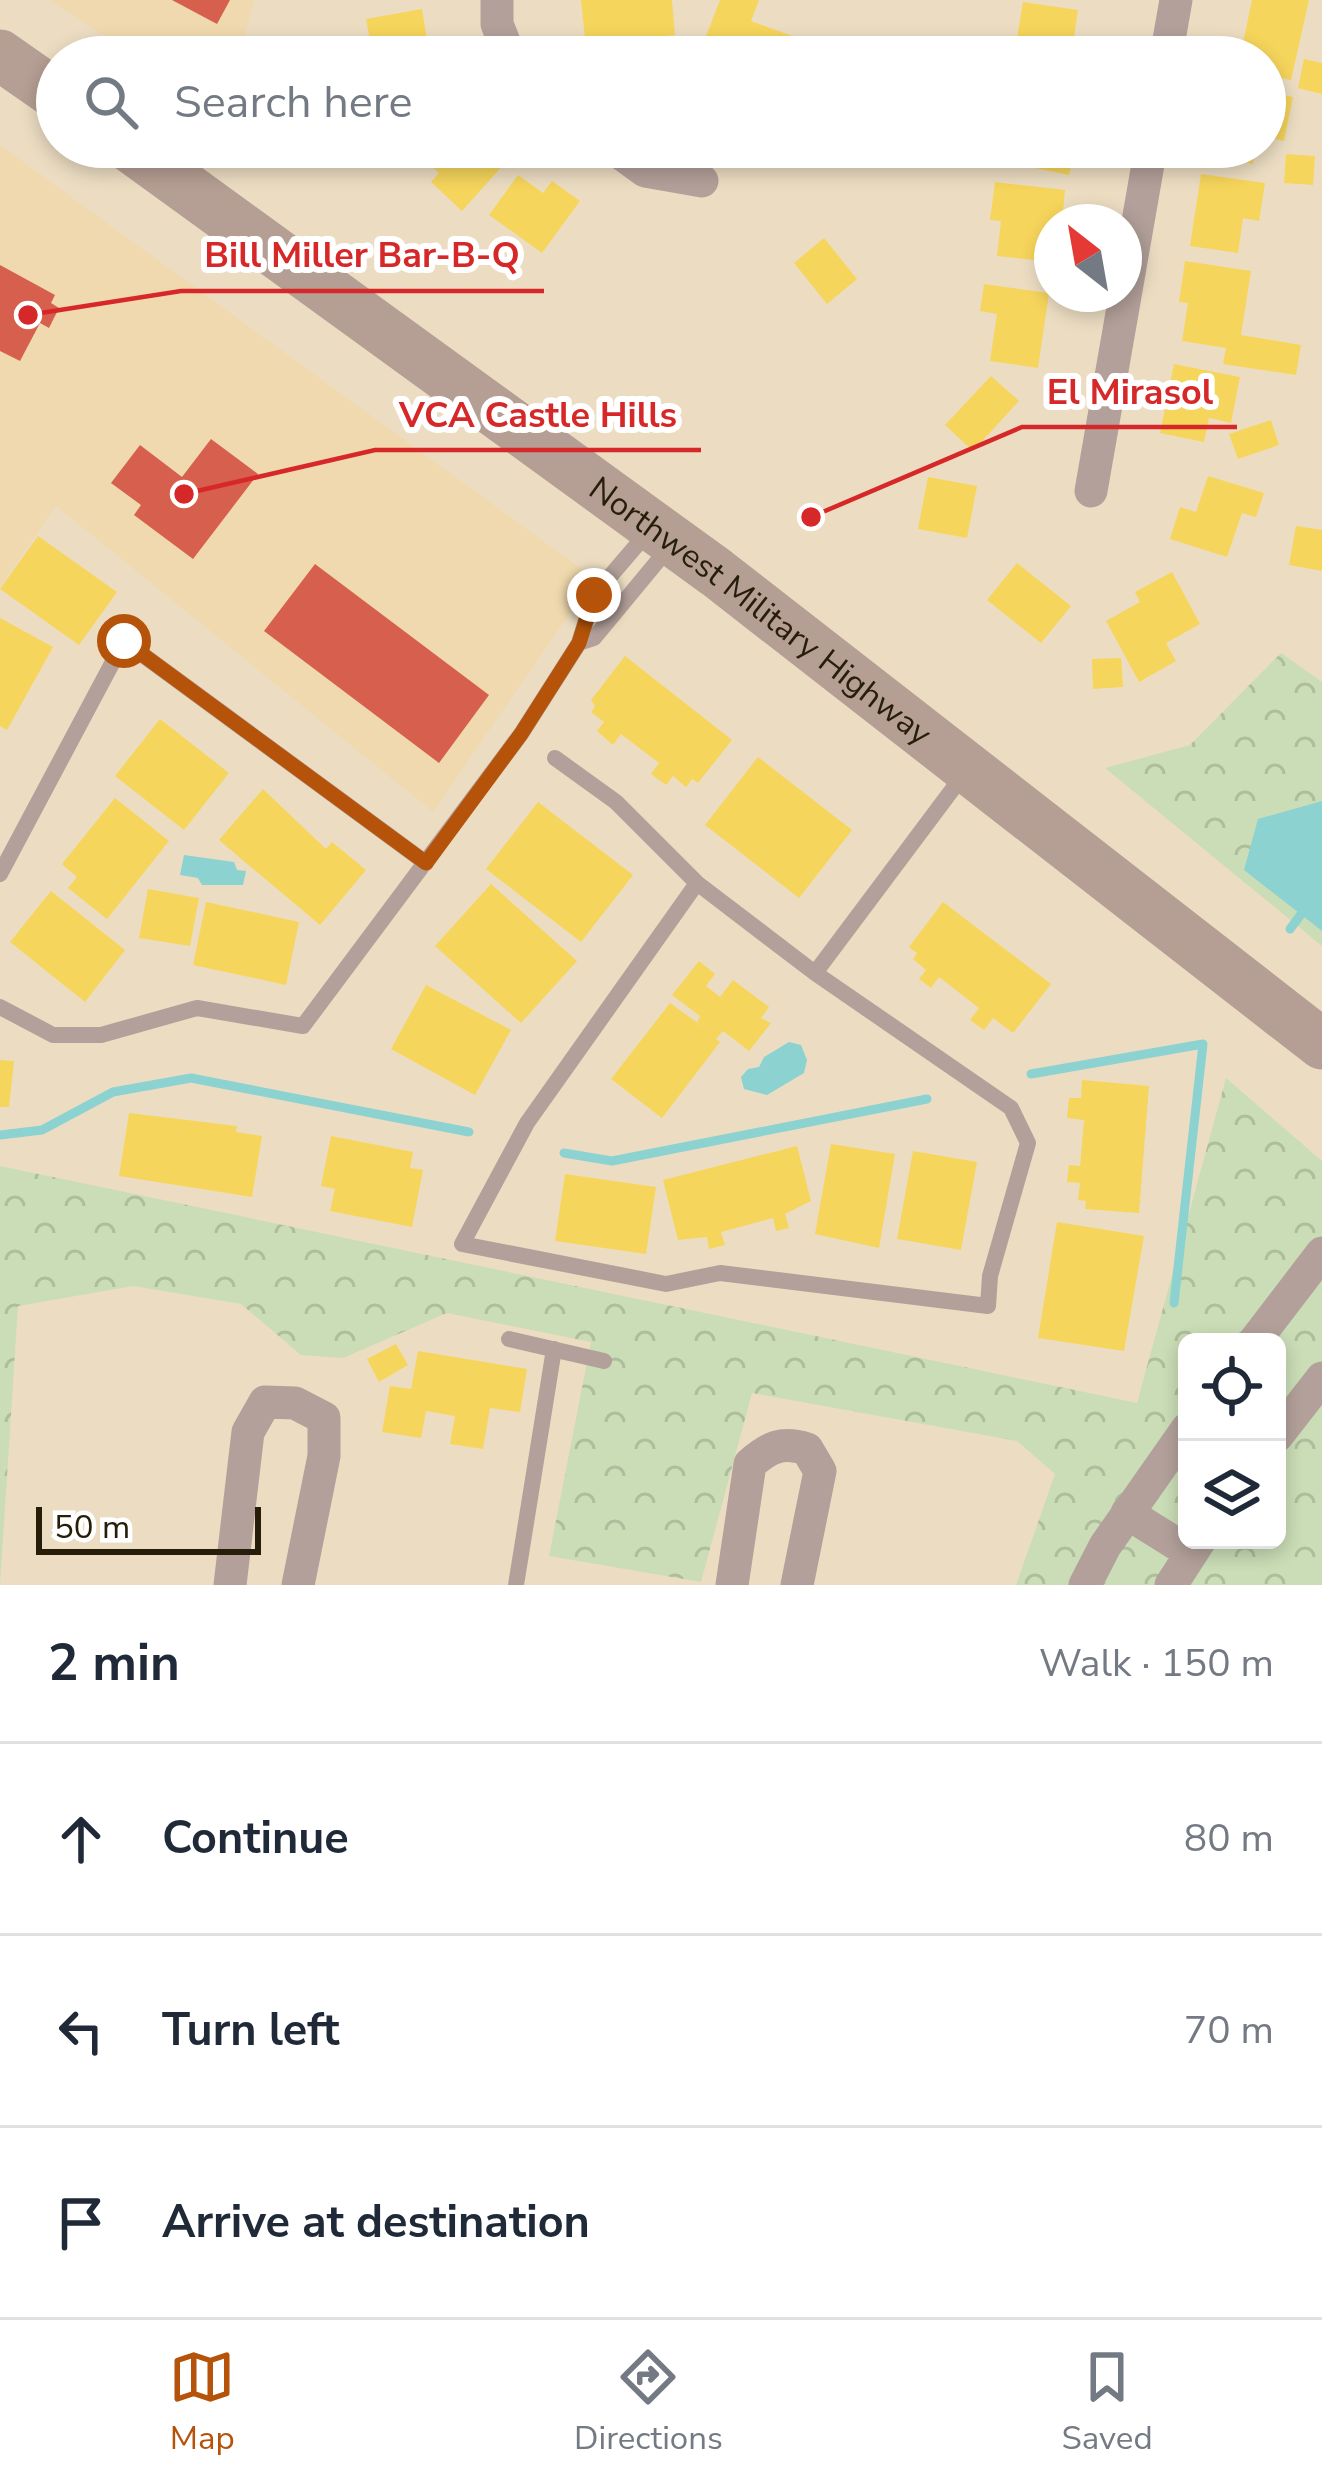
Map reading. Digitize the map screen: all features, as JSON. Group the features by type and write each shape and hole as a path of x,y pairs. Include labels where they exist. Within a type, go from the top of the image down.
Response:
{"main road":[{"path":"0,55 36,80"},
{"name":"Northwest Military Highway","path":"159,168 664,533 1322,1045"}],"street":[{"path":"497,0 502,36"},
{"path":"1170,36 1176,0"},
{"path":"640,168 702,182"},
{"path":"1091,491 1146,168"},
{"path":"1261,1333 1322,1253"},
{"path":"1286,1424 1322,1378"},
{"path":"230,1585 248,1432 265,1402 295,1403 324,1418 324,1456 298,1585"},
{"path":"1085,1585 1127,1513 1178,1441"},
{"path":"732,1585 750,1464 765,1450 788,1443 807,1449 820,1471 796,1585"},
{"path":"1127,1513 1178,1538"},
{"path":"1171,1585 1195,1549"}],"lane":[{"path":"0,1007 52,1035 100,1035 197,1008 303,1027 521,734 579,643 594,595 664,533"},
{"path":"579,643 594,638 664,533"},
{"path":"0,874 124,641 426,863"},
{"path":"555,758 616,802 697,883 815,973 1011,1108 1028,1143 990,1276 988,1306 720,1273 666,1285 462,1244 526,1123 697,883"},
{"path":"815,973 968,769"},
{"path":"509,1339 604,1361"},
{"path":"516,1585 554,1349"}],"shaded area":[{"path":"49,0 254,0 245,36 105,36"},
{"path":"0,145 594,578 433,812 56,506 0,587"}],"green space":[{"path":"1281,653 1322,682 1322,946 1105,768 1190,745"},
{"path":"1226,1078 1322,1161 1322,1585 1016,1585 1055,1474 1017,1441 752,1393 701,1582 549,1556 591,1342 447,1313 343,1358 301,1355 241,1304 133,1286 18,1306 0,1585 0,1166 1137,1403"}],"water":[{"path":"1322,801 1322,931 1244,870 1258,819"},
{"path":"184,855 234,862 237,870 246,871 243,885 202,885 198,878 180,875"},
{"path":"789,1042 801,1045 807,1060 804,1073 767,1095 744,1089 741,1077 748,1069 759,1067 764,1057"}],"building: Homes":[{"path":"581,0 672,0 675,35 585,36"},
{"path":"720,0 759,0 751,21 792,36 706,36"},
{"path":"1252,0 1309,0 1291,80 1286,79 1286,36 1244,36"},
{"path":"1023,2 1078,10 1074,36 1017,36"},
{"path":"422,9 426,36 369,36 366,19"},
{"path":"1304,59 1322,63 1322,94 1298,88"},
{"path":"1286,96 1293,97 1286,131"},
{"path":"1286,154 1315,156 1313,185 1284,183"},
{"path":"433,168 501,168 462,211 431,182 439,173"},
{"path":"1035,168 1070,168 1069,175"},
{"path":"1201,174 1265,183 1259,221 1243,218 1238,253 1190,246"},
{"path":"518,175 543,193 552,181 580,201 542,253 489,215"},
{"path":"995,182 1065,190 1064,204 1034,204 1034,260 997,256 1001,221 990,220"},
{"path":"824,238 857,279 827,304 794,263"},
{"path":"1185,261 1251,271 1241,335 1301,345 1296,375 1223,364 1226,348 1182,341 1188,303 1179,302"},
{"path":"984,284 1034,291 1034,312 1046,312 1038,368 990,361 997,314 980,311"},
{"path":"1174,364 1240,377 1231,423 1209,418 1204,442 1160,433"},
{"path":"991,376 1019,401 973,451 945,425"},
{"path":"1271,420 1279,445 1238,459 1229,434"},
{"path":"1208,476 1264,493 1256,517 1242,513 1227,557 1170,539 1180,507 1196,512"},
{"path":"928,477 977,486 967,538 918,529"},
{"path":"1296,526 1322,530 1322,571 1289,565"},
{"path":"38,536 117,592 79,645 0,589"},
{"path":"1017,563 1071,606 1041,643 987,600"},
{"path":"1172,572 1200,624 1166,643 1176,661 1139,682 1106,621 1140,602 1135,592"},
{"path":"0,618 53,647 7,730 0,726"},
{"path":"625,656 732,740 698,783 692,779 686,787 673,776 666,785 651,774 659,763 621,734 613,745 597,731 604,722 591,712 595,706 591,700"},
{"path":"1121,658 1123,687 1093,689 1092,659"},
{"path":"160,719 229,773 184,830 115,776"},
{"path":"758,757 852,830 799,898 705,825"},
{"path":"263,789 326,849 332,842 366,870 320,925 219,840"},
{"path":"115,798 169,841 107,919 68,888 77,877 62,864"},
{"path":"538,802 633,875 581,942 486,869"},
{"path":"491,884 577,961 521,1023 435,946"},
{"path":"148,889 199,898 190,946 139,938"},
{"path":"51,891 125,950 85,1002 10,942"},
{"path":"206,902 299,922 286,985 193,965"},
{"path":"943,902 1051,984 1013,1033 993,1018 984,1030 970,1020 979,1008 939,977 931,988 919,979 926,970 913,959 917,953 909,947"},
{"path":"699,961 715,974 706,986 720,997 733,980 769,1007 761,1018 771,1023 749,1051 723,1031 716,1039 720,1042 662,1118 611,1079 670,1003 710,1032 697,1022 700,1016 672,995"},
{"path":"426,985 511,1030 475,1095 391,1049"},
{"path":"0,1060 14,1061 9,1107 0,1107"},
{"path":"1082,1080 1149,1086 1139,1213 1085,1209 1086,1201 1078,1200 1080,1183 1067,1182 1069,1165 1080,1166 1084,1120 1067,1118 1069,1098 1081,1098"},
{"path":"129,1113 237,1126 236,1132 262,1136 252,1197 119,1176"},
{"path":"331,1136 413,1152 410,1168 423,1170 412,1227 330,1211 335,1189 321,1186"},
{"path":"831,1144 895,1154 879,1248 815,1234"},
{"path":"797,1146 811,1201 785,1214 789,1228 776,1231 773,1218 721,1232 725,1245 709,1249 707,1237 678,1240 663,1180"},
{"path":"913,1151 977,1162 961,1250 897,1239"},
{"path":"565,1174 656,1187 646,1254 555,1241"},
{"path":"1057,1222 1144,1236 1124,1351 1038,1338"},
{"path":"396,1344 408,1365 379,1382 367,1359"},
{"path":"418,1351 527,1369 520,1412 490,1408 483,1449 450,1444 455,1416 426,1411 421,1438 382,1432 390,1386 411,1389"}],"building: Shops":[{"path":"172,0 230,0 217,24"},
{"path":"0,265 55,295 51,303 59,308 49,328 40,323 20,361 0,351"},
{"path":"211,439 258,474 193,559 134,515 141,505 111,483 140,445 182,477"},
{"path":"315,564 489,695 439,763 264,631"}],"waterway":[{"path":"1290,929 1305,909"},
{"path":"1031,1074 1203,1044 1174,1303"},
{"path":"0,1135 42,1130 113,1092 191,1078 469,1132"},
{"path":"564,1153 612,1161 927,1099"}],"place":[{"name":"Bill Miller Bar-B-Q","path":"28,315"},
{"name":"VCA Castle Hills","path":"184,494"},
{"name":"El Mirasol","path":"811,517"}],"route":[{"path":"124,641 426,863 521,734 579,643 580,626 594,595"}]}
